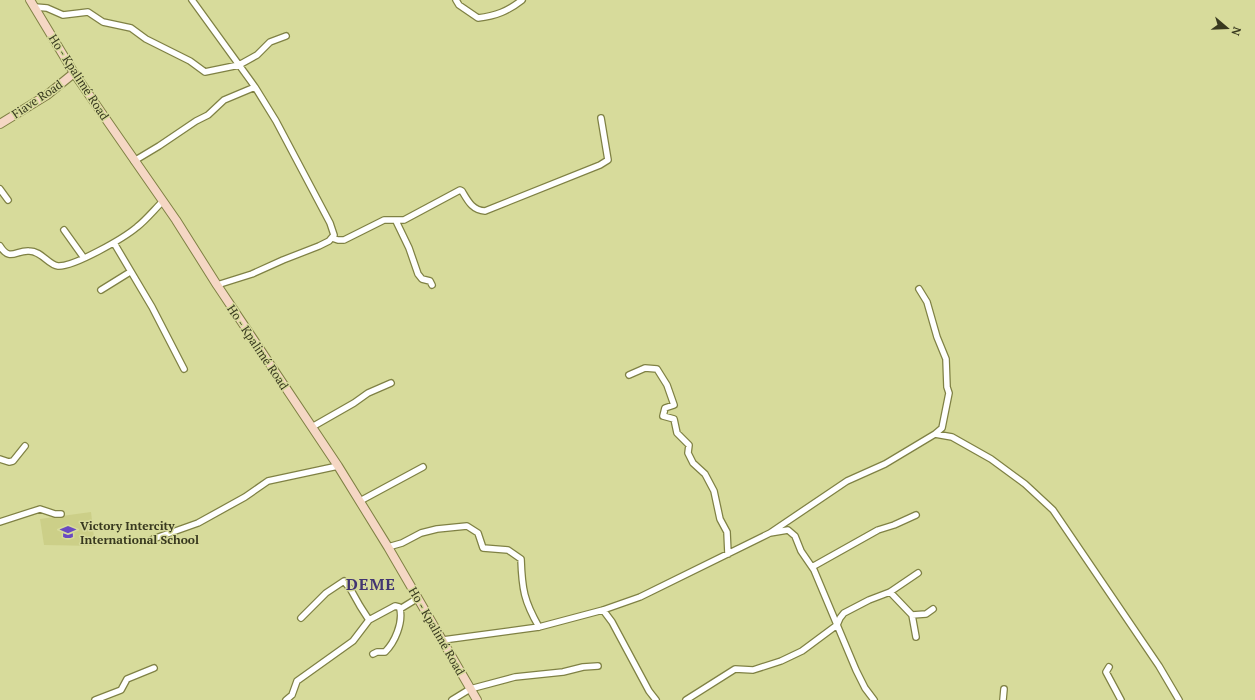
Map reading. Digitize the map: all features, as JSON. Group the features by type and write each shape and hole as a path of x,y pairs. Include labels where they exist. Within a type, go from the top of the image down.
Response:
{"main road":[{"name":"Ho - Kpalimé Road","path":"32,4 74,73 176,220 217,285 338,466 388,547 477,700"},
{"name":"Fiave Road","path":"0,124 47,95 74,73"}],"street":[{"path":"192,0 239,64 276,121 334,232 334,235 329,241 319,246 252,274 217,285"},
{"path":"456,0 459,5 478,18 493,16 513,7 522,0"},
{"path":"32,4 47,8 63,15 83,11 91,13 100,21 131,28 146,39 190,62 205,72 239,64 257,55 270,42 286,36"},
{"path":"134,161 196,121 208,115 224,100 254,87"},
{"path":"332,238 344,240 384,220 401,221 460,190 475,209 485,211 600,165 608,160 601,118"},
{"path":"0,189 8,200"},
{"path":"0,246 4,253 8,255 28,251 36,252 55,266 63,266 84,258 114,243 137,228 163,201"},
{"path":"396,221 409,248 418,274 422,279 430,281 432,285"},
{"path":"64,230 84,258"},
{"path":"114,243 152,307 184,369"},
{"path":"102,290 130,272"},
{"path":"443,640 540,627 603,610 640,597 770,533 847,481 885,464 935,434 942,428 949,393 947,387 946,359 937,337 927,302 919,289"},
{"path":"629,375 645,368 657,369 667,385 674,405 665,408 664,416 674,419 677,433 689,445 688,453 694,463 705,474 714,491 720,519 727,532 728,554"},
{"path":"312,427 354,403 368,393 391,382"},
{"path":"935,434 952,437 991,459 1026,484 1053,510 1159,666 1179,700"},
{"path":"0,459 9,462 13,461 25,446"},
{"path":"153,540 198,523 235,503 268,481 338,466"},
{"path":"360,501 423,467"},
{"path":"0,522 40,509 55,514 61,514"},
{"path":"812,567 878,530 894,525 916,515"},
{"path":"388,547 402,543 421,533 437,529 467,526 478,533 483,548 508,550 521,559 522,586 527,603 540,627"},
{"path":"770,533 788,530 795,536 801,551 812,567 865,688 874,700"},
{"path":"686,700 735,669 753,670 781,661 802,651 837,625 844,613 869,600 890,592 918,573"},
{"path":"301,618 326,592 344,581 369,620"},
{"path":"890,592 912,615 916,637"},
{"path":"400,609 418,598"},
{"path":"286,700 292,698 297,681 353,641 369,620 395,606 399,607 402,616 392,642 384,652 377,652 373,654"},
{"path":"912,615 926,614 933,609"},
{"path":"603,610 612,622 649,691 656,700"},
{"path":"452,700 470,688 515,677 563,672 583,667 598,666"},
{"path":"1109,667 1106,672 1122,700"},
{"path":"95,700 121,690 127,679 154,668"},
{"path":"1003,700 1004,689"}],"shaded area":[{"name":"Victory Intercity International School","path":"91,512 95,546 44,545 40,519"}],"place":[{"name":"Victory Intercity International School","path":"68,532"}],"district":[{"name":"DEME","path":"371,584"}]}
